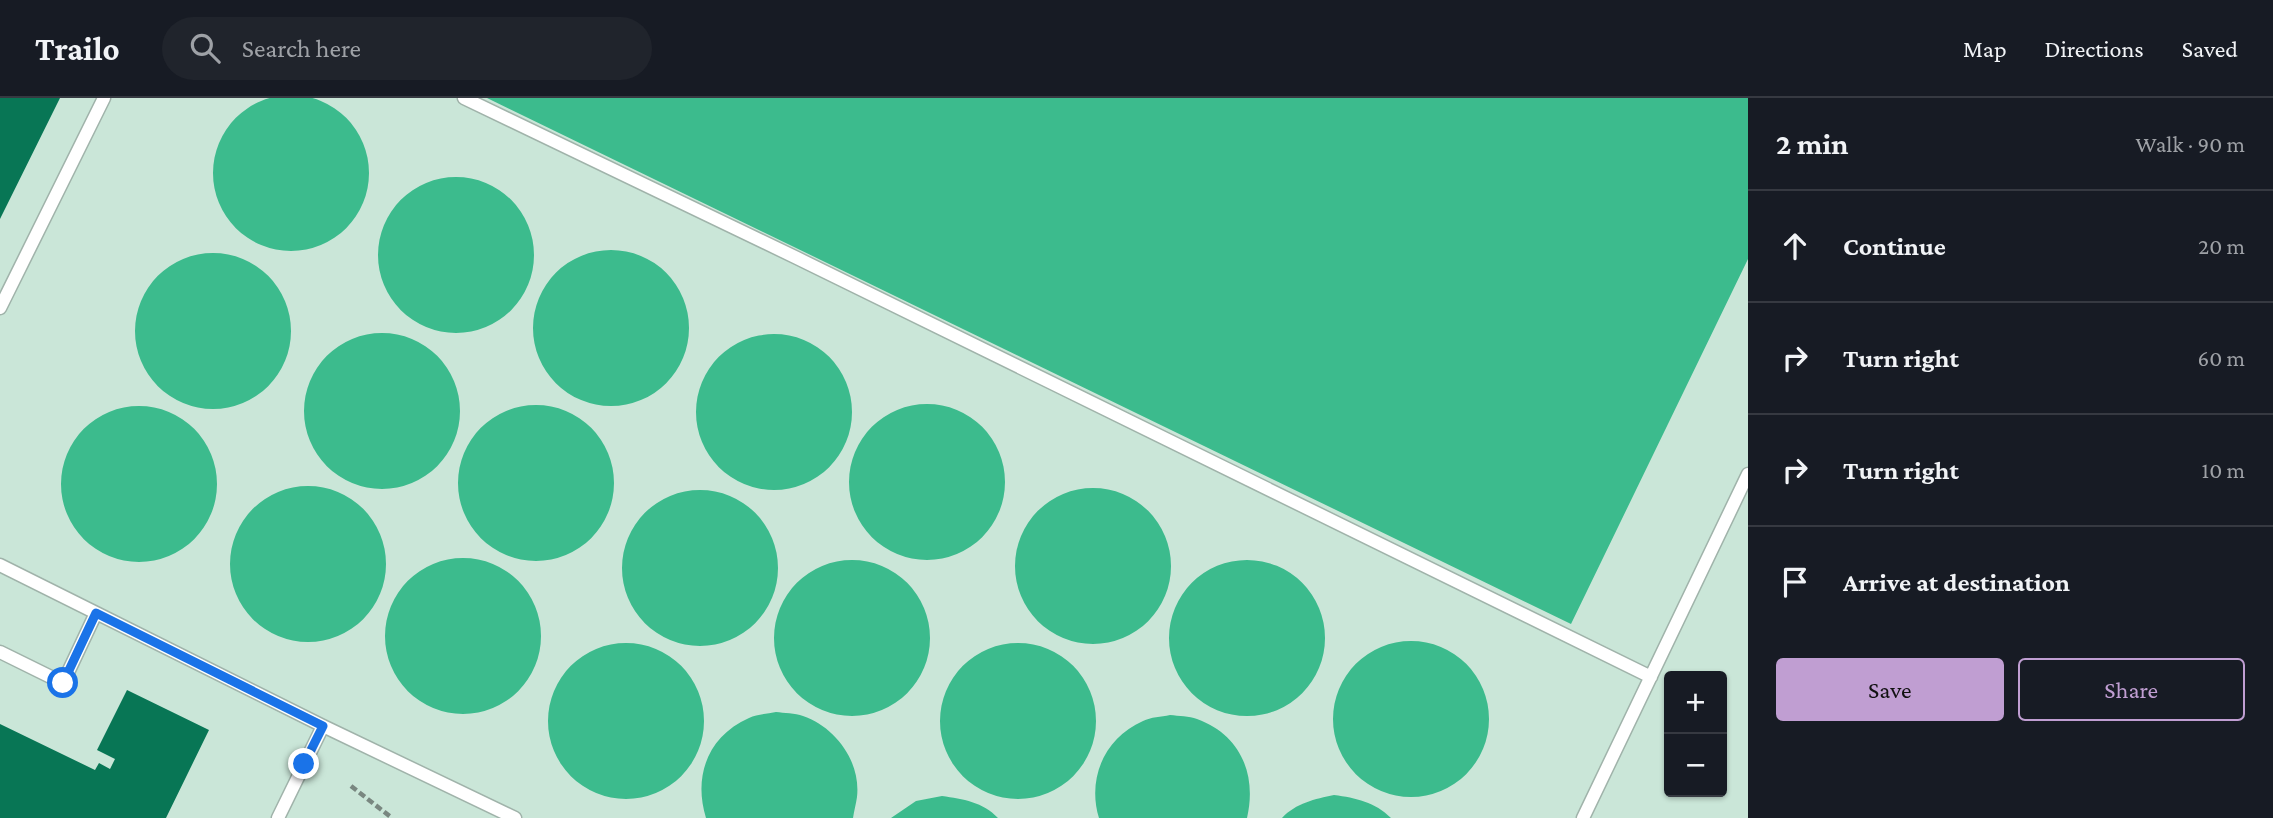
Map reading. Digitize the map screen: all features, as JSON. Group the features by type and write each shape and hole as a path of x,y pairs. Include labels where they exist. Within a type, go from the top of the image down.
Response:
{"lane":[{"path":"0,308 104,98"},
{"path":"464,98 810,264 1651,677"},
{"path":"1583,818 1748,474"},
{"path":"0,565 499,814 515,818"},
{"path":"0,652 63,683 96,613"},
{"path":"278,818 323,726"}],"path":[{"path":"351,786 392,818"}],"shaded area":[{"path":"291,95 321,101 346,118 363,143 369,173 363,203 346,228 321,245 291,251 261,245 236,228 219,203 213,173 219,143 236,118 261,101"},
{"path":"0,98 1748,98 1748,818 0,818"},
{"path":"487,98 1748,98 1748,259 1571,624"},
{"path":"456,177 486,183 511,200 528,225 534,255 528,285 511,310 486,327 456,333 426,327 401,310 384,285 378,255 384,225 401,200 426,183"},
{"path":"611,250 641,256 666,273 683,298 689,328 683,358 666,383 641,400 611,406 581,400 556,383 539,358 533,328 539,298 556,273 581,256"},
{"path":"213,253 243,259 268,276 285,301 291,331 285,361 268,386 243,403 213,409 183,403 158,386 141,361 135,331 141,301 158,276 183,259"},
{"path":"382,333 412,339 437,356 454,381 460,411 454,441 437,466 412,483 382,489 352,483 327,466 310,441 304,411 310,381 327,356 352,339"},
{"path":"774,334 804,340 829,357 846,382 852,412 846,442 829,467 804,484 774,490 744,484 719,467 702,442 696,412 702,382 719,357 744,340"},
{"path":"927,404 957,410 982,427 999,452 1005,482 999,512 982,537 957,554 927,560 897,554 872,537 855,512 849,482 855,452 872,427 897,410"},
{"path":"536,405 566,411 591,428 608,453 614,483 608,513 591,538 566,555 536,561 506,555 481,538 464,513 458,483 464,453 481,428 506,411"},
{"path":"139,406 169,412 194,429 211,454 217,484 211,514 194,539 169,556 139,562 109,556 84,539 67,514 61,484 67,454 84,429 109,412"},
{"path":"308,486 338,492 363,509 380,534 386,564 380,594 363,619 338,636 308,642 278,636 253,619 236,594 230,564 236,534 253,509 278,492"},
{"path":"1093,488 1123,494 1148,511 1165,536 1171,566 1165,596 1148,621 1123,638 1093,644 1063,638 1038,621 1021,596 1015,566 1021,536 1038,511 1063,494"},
{"path":"700,490 730,496 755,513 772,538 778,568 772,598 755,623 730,640 700,646 670,640 645,623 628,598 622,568 628,538 645,513 670,496"},
{"path":"463,558 493,564 518,581 535,606 541,636 535,666 518,691 493,708 463,714 433,708 408,691 391,666 385,636 391,606 408,581 433,564"},
{"path":"852,560 882,566 907,583 924,608 930,638 924,668 907,693 882,710 852,716 822,710 797,693 780,668 774,638 780,608 797,583 822,566"},
{"path":"1247,560 1277,566 1302,583 1319,608 1325,638 1319,668 1302,693 1277,710 1247,716 1217,710 1192,693 1175,668 1169,638 1175,608 1192,583 1217,566"},
{"path":"1411,641 1441,647 1466,664 1483,689 1489,719 1483,749 1466,774 1441,791 1411,797 1381,791 1356,774 1339,749 1333,719 1339,689 1356,664 1381,647"},
{"path":"626,643 656,649 681,666 698,691 704,721 698,751 681,776 656,793 626,799 596,793 571,776 554,751 548,721 554,691 571,666 596,649"},
{"path":"1018,643 1048,649 1073,666 1090,691 1096,721 1090,751 1073,776 1048,793 1018,799 988,793 963,776 946,751 940,721 946,691 963,666 988,649"},
{"path":"776,712 800,715 815,721 826,728 844,747 855,771 857,784 853,818 706,818 701,787 707,759 714,746 735,726 752,717"},
{"path":"1170,715 1194,718 1212,726 1235,746 1242,758 1250,787 1247,818 1099,818 1095,789 1097,775 1109,749 1129,728 1146,720"},
{"path":"1334,795 1365,802 1391,818 1282,818 1300,805"},
{"path":"942,796 979,805 998,818 891,818 916,801"}],"building":[{"path":"0,98 60,98 0,219"},
{"path":"127,690 209,730 166,818 0,818 0,724 95,770 99,763 110,769 115,759 97,750"}],"route":[{"path":"63,683 96,613 323,726 304,764"}]}
